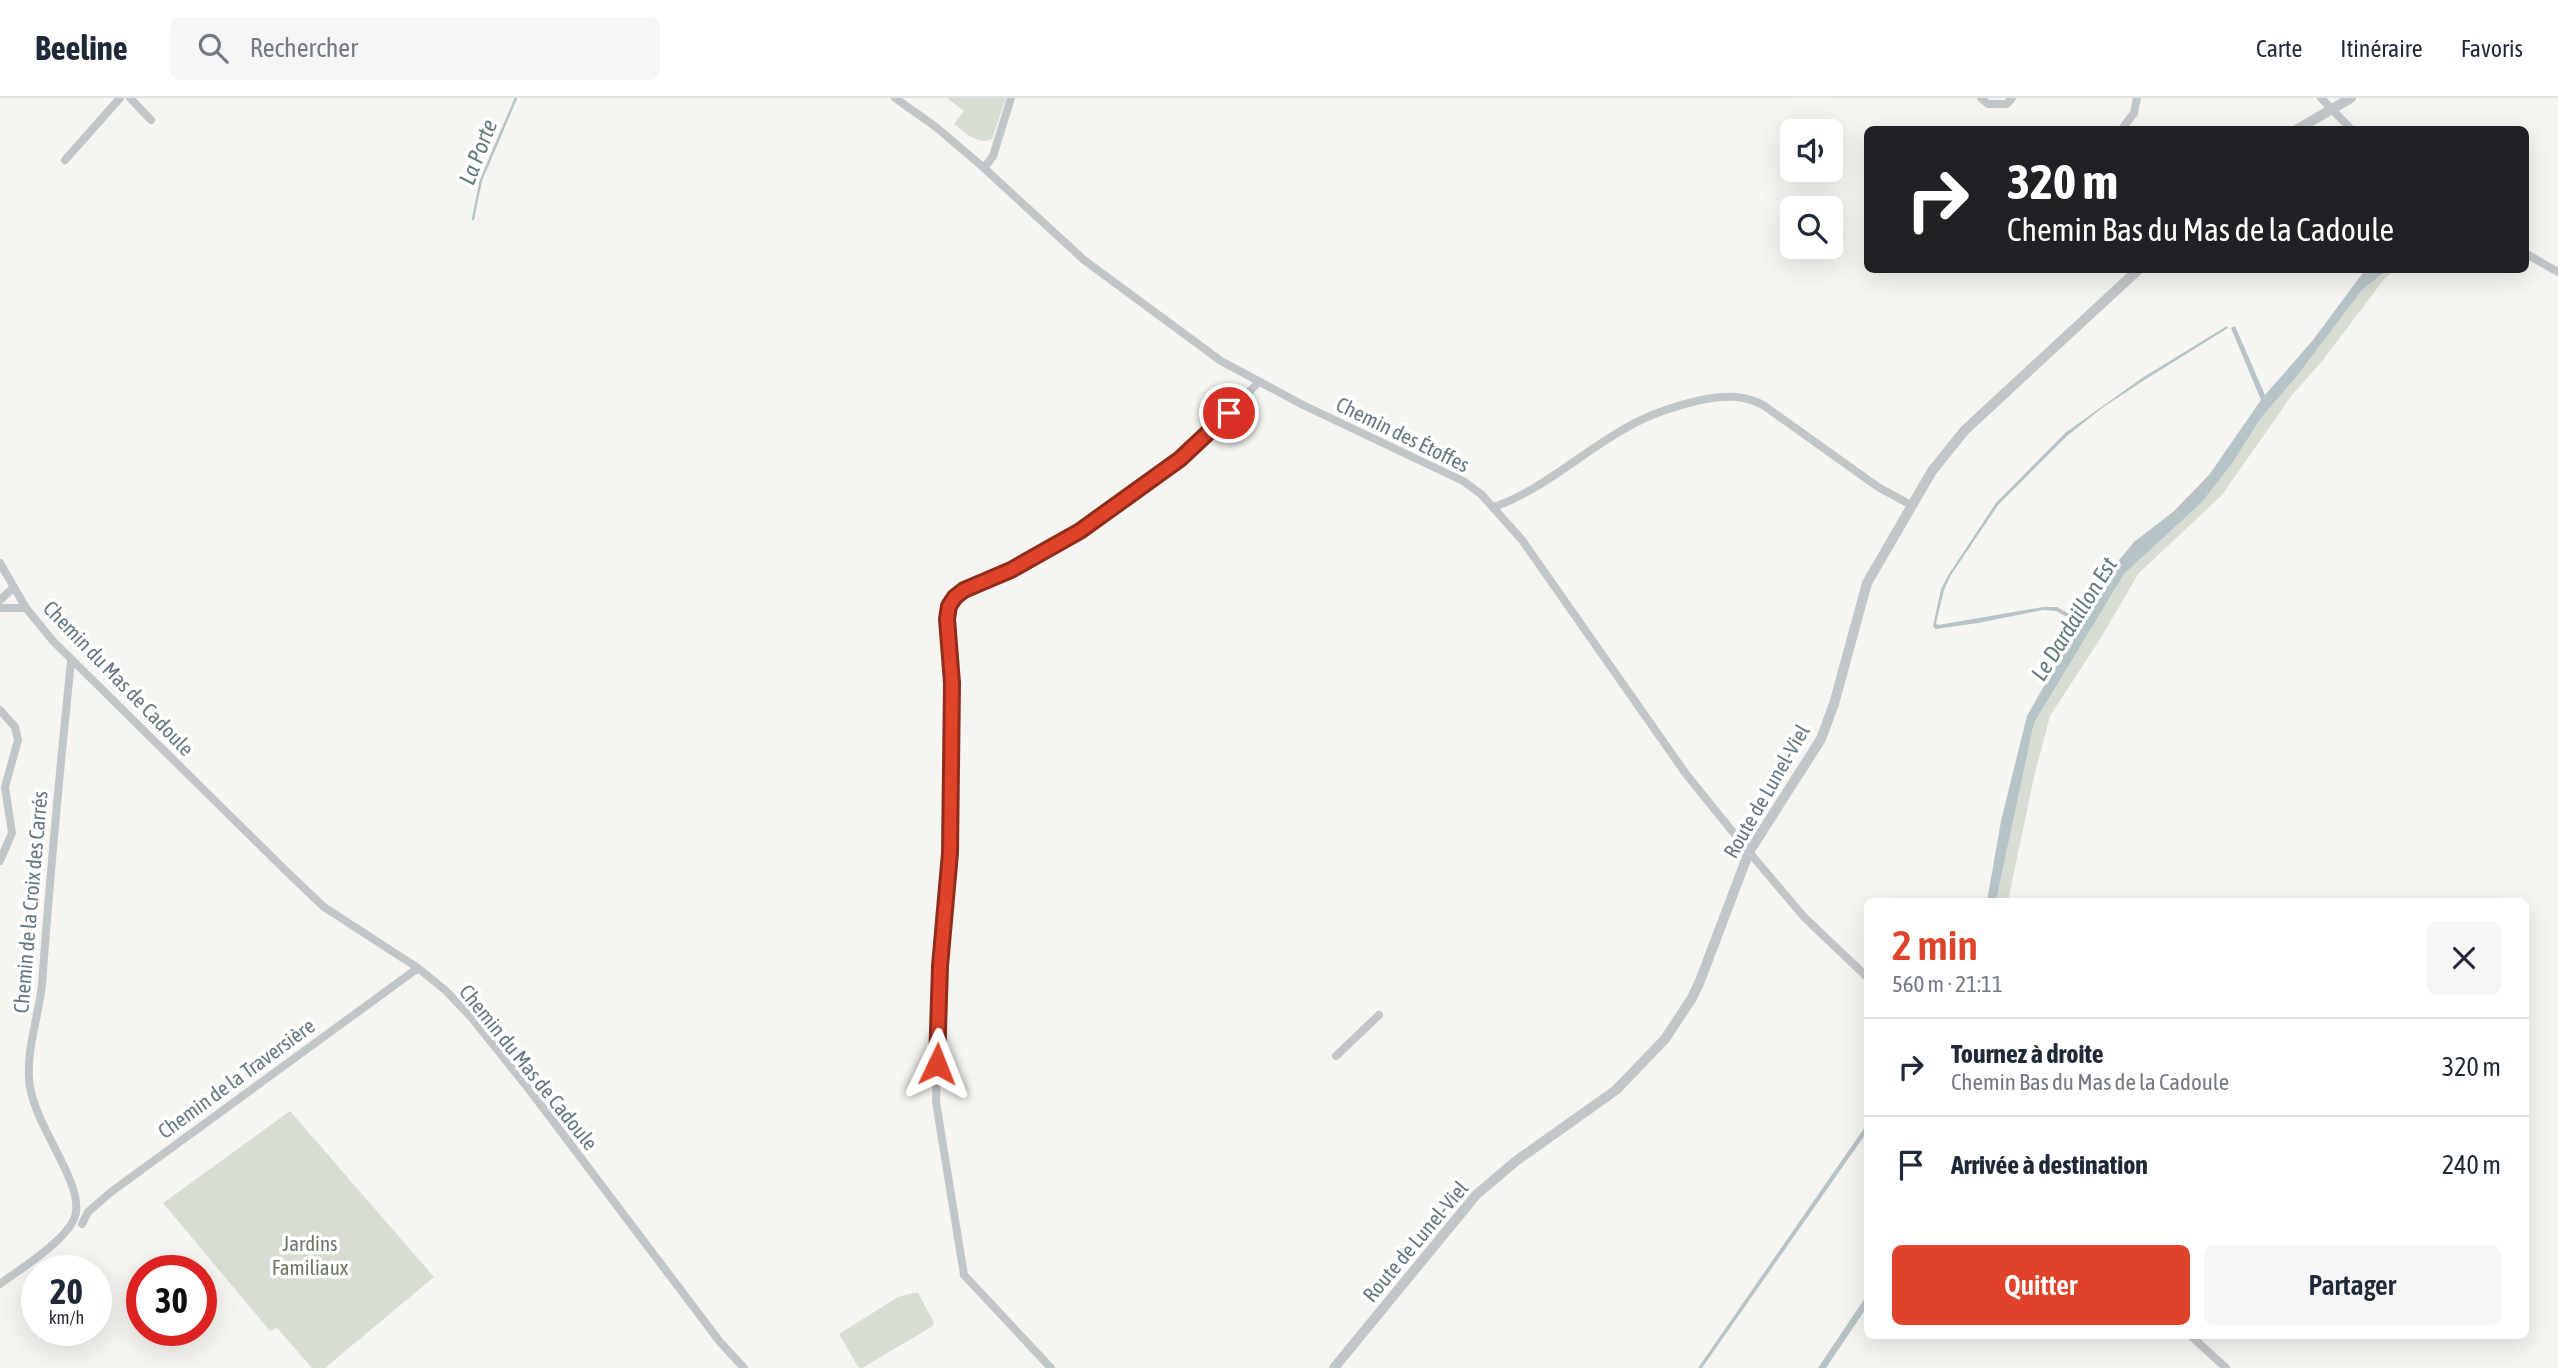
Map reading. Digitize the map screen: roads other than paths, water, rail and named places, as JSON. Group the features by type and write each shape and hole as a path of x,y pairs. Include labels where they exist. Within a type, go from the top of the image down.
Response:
{"street":[{"path":"65,160 120,98"},
{"path":"130,98 151,120"},
{"name":"Chemin des Étoffes","path":"895,98 936,127 984,168 1083,260 1221,361 1463,481 1494,507 1522,540 1686,774 1804,917 1864,974"},
{"path":"984,168 993,156 1011,98"},
{"path":"1982,98 1988,104 2007,104 2012,98"},
{"path":"2125,126 2134,113 2137,98"},
{"path":"2320,98 2348,126"},
{"path":"2303,126 2351,98"},
{"path":"2529,255 2558,272"},
{"name":"Route de Lunel-Viel","path":"1334,1368 1476,1195 1516,1161 1616,1090 1665,1039 1700,981 1749,852 1821,739 1834,704 1867,583 1911,505 1942,456 1965,429 2135,273"},
{"path":"1051,1368 964,1275 936,1102 940,966 950,853 952,683 947,619 949,606 964,590 1020,566 1080,531 1180,459 1259,382"},
{"path":"1494,507 1531,490 1630,426 1716,398 1743,398 1774,412 1878,487 1911,505"},
{"name":"Chemin du Mas de Cadoule","path":"0,563 26,608 71,661 324,907 418,968 471,1017 720,1342 744,1368"},
{"path":"0,600 13,588"},
{"path":"0,608 26,608"},
{"name":"Chemin de la Croix des Carrés","path":"71,661 41,993 29,1075 36,1110 71,1182 78,1222"},
{"path":"0,710 15,727 18,740 5,787 12,833 0,861"},
{"name":"Chemin de la Traversière","path":"0,1284 111,1192 418,968"},
{"path":"1336,1056 1379,1014"},
{"path":"2194,1339 2226,1368"}],"water":[{"name":"Le Dardaillon Est","path":"2363,273 2383,273 2362,290 2297,376 2261,418 2231,465 2202,502 2124,574 2034,723 1997,898 1988,898 2001,821 2027,716 2079,624 2056,611 2043,610 1936,629 1933,626 1941,589 1949,574 1996,503 2065,433 2142,378 2227,326 2228,328 2102,408 2067,436 1998,505 1951,575 1944,590 1936,623 1938,625 2057,607 2085,623 2105,577 2134,542 2173,512 2209,475 2261,400 2231,328 2235,326 2265,395 2313,340"},
{"path":"1864,1128 1864,1136 1702,1368 1698,1368"},
{"path":"1864,1299 1864,1311 1826,1368 1818,1368"}],"waterway":[{"name":"La Porte","path":"473,219 481,180 516,98"}],"park label":[{"name":"Jardins Familiaux","path":"310,1255"}]}
